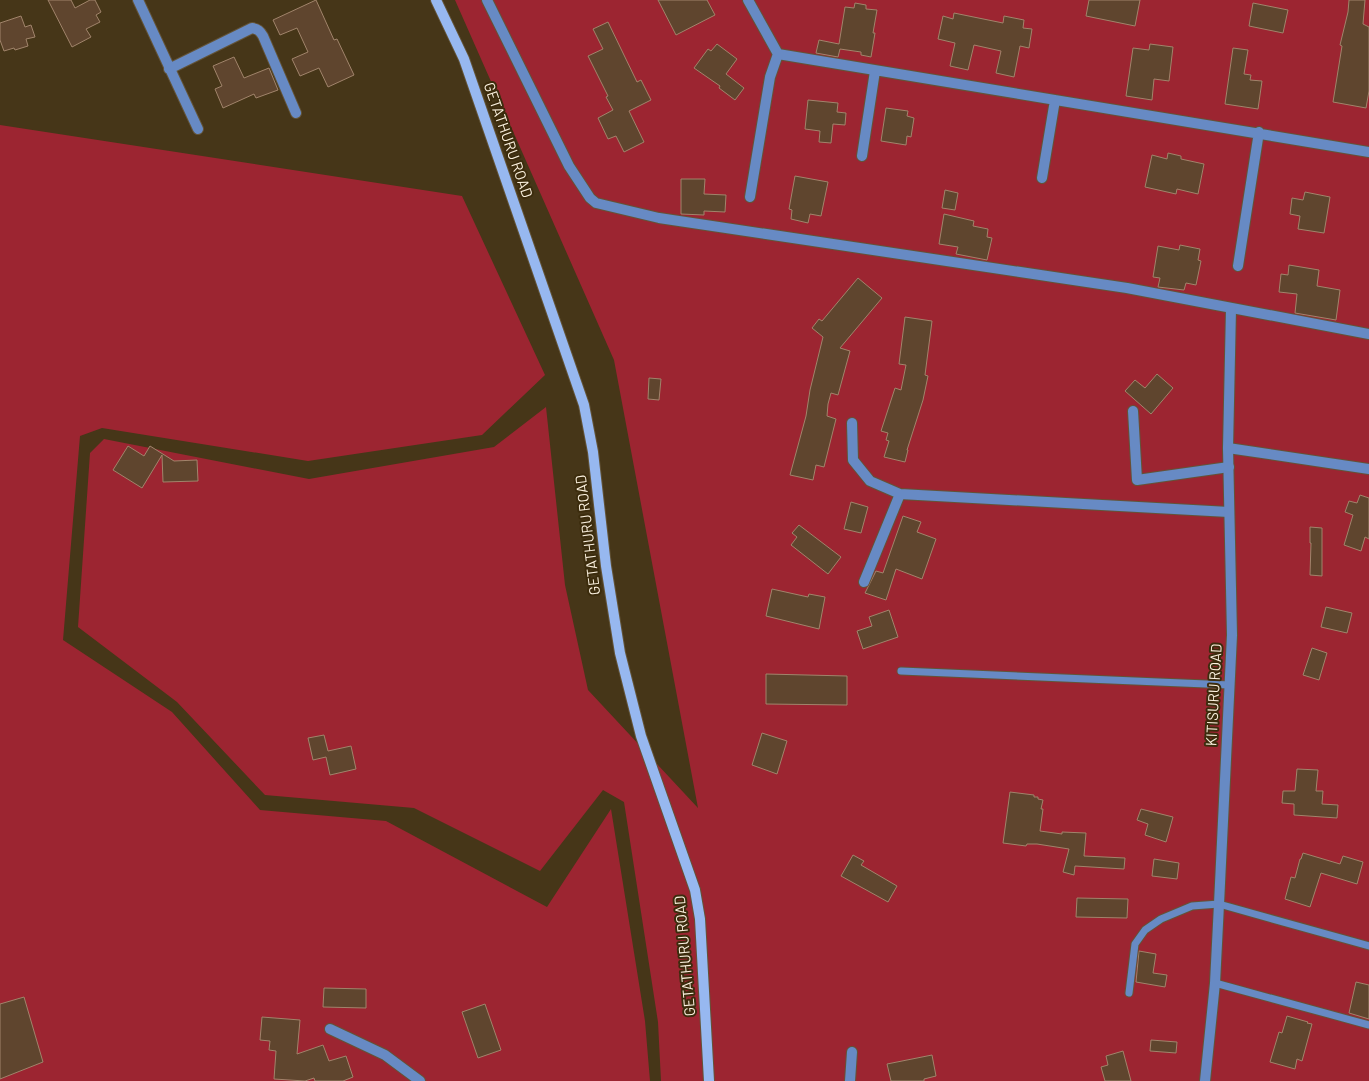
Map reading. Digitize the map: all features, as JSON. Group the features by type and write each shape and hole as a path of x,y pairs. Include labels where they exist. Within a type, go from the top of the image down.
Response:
{"main road":[{"name":"GETATHURU ROAD","path":"436,0 464,59 584,405 593,452 606,566 620,653 641,736 695,890 700,919 709,1081"}],"street":[{"path":"138,0 198,129"},
{"path":"487,0 569,166 590,198 596,203 659,218 1126,288 1369,334"},
{"path":"748,0 778,54 770,77 750,197"},
{"path":"169,69 252,28 258,30 263,36 296,113"},
{"path":"778,54 1259,132 1369,152"},
{"path":"862,156 875,70"},
{"path":"1042,178 1055,100"},
{"path":"1238,266 1259,132"},
{"name":"KITISURU ROAD","path":"1205,1081 1215,983 1232,635 1228,448 1231,309"},
{"path":"1133,411 1137,480 1229,467"},
{"path":"852,423 853,460 870,481 900,494 1229,512"},
{"path":"1228,448 1369,469"},
{"path":"864,582 900,494"},
{"path":"330,1029 385,1055 420,1081"},
{"path":"850,1081 852,1052"}],"lane":[{"path":"901,672 1230,685"},
{"path":"1129,992 1135,944 1145,930 1161,919 1192,906 1219,904 1369,946"},
{"path":"1215,983 1369,1025"}],"shaded area":[{"path":"455,0 1369,0 1369,1081 661,1081 658,1022 624,802 603,790 540,871 414,808 265,795 177,702 78,627 90,453 104,439 309,479 494,447 546,407 565,585 588,690 698,808 614,360"},
{"path":"0,125 462,196 545,375 482,435 308,461 102,428 80,436 63,640 172,712 260,810 386,821 547,907 611,809 645,1021 650,1081 0,1081"}],"building":[{"path":"48,0 71,0 75,8 90,0 95,0 101,12 96,15 100,22 86,29 91,37 72,47"},
{"path":"316,0 334,40 337,39 354,75 328,87 319,68 300,76 292,59 308,52 297,28 280,35 273,20"},
{"path":"658,0 707,0 715,15 676,35"},
{"path":"1089,0 1140,0 1135,26 1086,16"},
{"path":"1349,0 1365,0 1363,24 1369,27 1369,91 1366,108 1333,102 1342,46 1340,45"},
{"path":"855,3 866,5 866,9 877,10 871,57 861,55 861,52 840,49 838,57 816,53 819,40 839,44 845,7 854,8"},
{"path":"1253,3 1288,10 1283,33 1249,26"},
{"path":"954,13 1003,23 1004,16 1024,20 1023,28 1032,29 1029,48 1020,46 1014,77 996,73 1001,51 974,45 968,70 950,66 955,43 938,39 943,16 953,19"},
{"path":"21,16 25,27 31,25 35,37 26,39 28,46 4,51 0,40 0,23"},
{"path":"608,22 637,82 641,80 651,100 629,111 644,142 624,152 616,136 608,139 598,118 613,110 588,56 603,49 593,29"},
{"path":"717,44 737,59 726,74 744,88 735,100 719,88 720,86 694,68 708,49 711,51"},
{"path":"1150,44 1173,47 1169,81 1154,79 1152,100 1126,96 1133,48 1149,50"},
{"path":"1233,48 1248,50 1244,74 1251,75 1250,80 1262,81 1258,109 1225,104"},
{"path":"234,57 244,78 269,68 278,90 256,98 254,94 223,108 215,89 222,86 213,66"},
{"path":"808,100 838,103 837,112 846,113 845,125 833,124 831,143 819,142 820,131 805,129"},
{"path":"886,108 908,111 907,116 914,118 911,137 907,136 906,145 881,141"},
{"path":"1168,153 1181,156 1181,159 1204,164 1198,194 1177,189 1176,194 1145,187 1152,155 1167,159"},
{"path":"795,176 828,182 821,216 810,214 808,223 791,219 792,210 789,209"},
{"path":"681,179 705,179 704,194 726,195 725,212 704,211 704,215 681,214"},
{"path":"945,190 958,193 955,210 942,208"},
{"path":"1305,192 1330,197 1324,233 1298,229 1300,216 1290,214 1292,198 1303,200"},
{"path":"944,214 974,221 973,226 988,229 987,237 992,238 987,260 956,254 958,247 939,244"},
{"path":"1180,245 1200,249 1198,260 1201,261 1196,285 1186,283 1184,290 1158,287 1160,278 1153,277 1158,246 1179,250"},
{"path":"1289,265 1319,270 1317,286 1340,290 1336,320 1295,313 1297,294 1279,292 1281,274 1288,275"},
{"path":"858,278 882,298 840,348 850,351 838,395 831,393 828,404 827,416 836,419 824,467 816,465 813,480 790,475 806,416 810,390 823,337 812,328 819,319 822,321"},
{"path":"905,317 932,321 925,375 928,376 905,462 884,457 889,441 886,440 888,433 881,431 895,388 901,390 906,365 899,364"},
{"path":"1157,374 1173,388 1151,414 1125,391 1135,380 1145,388"},
{"path":"649,378 661,379 659,400 648,399"},
{"path":"128,446 144,456 150,446 174,461 197,460 198,481 163,482 162,455 142,488 113,470"},
{"path":"1360,495 1369,498 1369,539 1365,537 1361,551 1344,545 1353,515 1345,512 1349,501 1357,503"},
{"path":"851,502 868,507 861,533 844,529"},
{"path":"903,516 921,522 917,532 936,539 922,579 896,569 886,600 865,593 876,571 883,573"},
{"path":"799,525 841,557 828,574 791,545 797,537 792,533"},
{"path":"1310,527 1322,528 1322,576 1310,575"},
{"path":"772,589 808,597 809,594 825,597 819,629 766,616"},
{"path":"1326,607 1352,613 1347,633 1321,627"},
{"path":"889,610 898,637 863,649 857,631 872,626 869,617"},
{"path":"1312,648 1327,653 1319,680 1303,675"},
{"path":"766,674 847,676 847,705 766,704"},
{"path":"762,733 787,741 777,774 752,765"},
{"path":"324,735 328,751 351,746 356,769 330,775 326,757 313,760 308,738"},
{"path":"1297,769 1318,770 1316,791 1323,791 1322,804 1338,805 1337,818 1294,815 1294,804 1282,803 1283,791 1295,791"},
{"path":"1010,792 1034,795 1034,797 1043,800 1040,831 1062,834 1062,832 1086,833 1084,856 1125,858 1124,869 1075,866 1074,875 1063,872 1069,849 1037,844 1027,844 1026,846 1003,843"},
{"path":"1141,809 1173,817 1166,842 1145,835 1148,824 1137,820"},
{"path":"1303,853 1340,864 1343,856 1363,862 1357,884 1321,873 1310,907 1285,899 1291,877 1295,878"},
{"path":"853,855 864,861 861,865 897,886 888,902 841,876"},
{"path":"1154,859 1179,863 1177,879 1152,876"},
{"path":"1077,898 1128,899 1127,918 1076,917"},
{"path":"1139,951 1156,954 1153,973 1167,975 1165,987 1136,982"},
{"path":"1356,982 1369,985 1369,1019 1349,1013"},
{"path":"324,988 366,989 366,1008 323,1007"},
{"path":"24,997 43,1062 0,1079 0,1004"},
{"path":"485,1004 501,1050 478,1058 462,1012"},
{"path":"1287,1016 1312,1024 1302,1061 1297,1059 1295,1069 1270,1062 1279,1032 1282,1033"},
{"path":"262,1017 300,1020 297,1054 323,1045 329,1061 346,1056 353,1077 343,1081 315,1081 314,1078 305,1081 274,1079 276,1051 269,1050 270,1041 260,1040"},
{"path":"1151,1040 1177,1042 1176,1053 1150,1051"},
{"path":"1123,1051 1131,1081 1105,1081 1101,1067 1108,1065 1106,1056"},
{"path":"932,1055 936,1076 924,1079 924,1081 891,1081 887,1064"}]}
